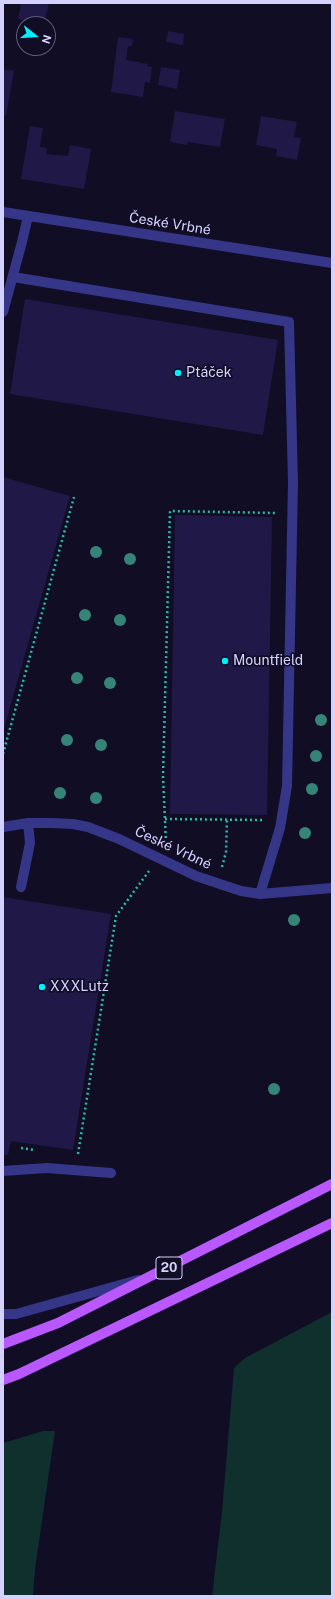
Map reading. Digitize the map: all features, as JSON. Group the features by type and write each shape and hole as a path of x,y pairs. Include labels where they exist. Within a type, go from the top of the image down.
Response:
{"main road":[{"name":"20","path":"3,1344 58,1323 332,1184"},
{"name":"20","path":"3,1380 19,1374 332,1224"}],"street":[{"name":"České Vrbné","path":"3,212 332,263"},
{"path":"3,312 28,216"},
{"path":"13,277 288,322 292,513 287,786 280,828 260,894"},
{"name":"České Vrbné","path":"3,827 28,823 73,824 88,827 119,839 196,876 241,891 260,894 332,888"},
{"path":"21,887 30,843 28,823"},
{"path":"3,1171 47,1168 111,1173"},
{"path":"3,1314 16,1314 155,1275"}],"path":[{"path":"3,754 74,497"},
{"path":"162,848 166,845 163,776 170,511 292,513"},
{"path":"165,819 270,820"},
{"path":"221,868 226,852 227,820"},
{"path":"77,1158 116,916 150,871"},
{"path":"21,1148 42,1152"}],"green space":[{"path":"332,1312 332,1596 212,1596 222,1512 234,1368 245,1358"},
{"path":"43,1431 55,1431 35,1569 33,1596 3,1596 3,1443"}],"building":[{"path":"21,3 49,3 46,16 19,16"},
{"path":"168,31 184,34 183,45 166,42"},
{"path":"118,37 133,39 132,46 128,46 126,60 148,64 147,66 152,67 150,83 145,82 143,97 111,92"},
{"path":"161,67 180,70 177,89 158,85"},
{"path":"3,69 14,71 6,116 3,115"},
{"path":"175,111 225,119 220,147 188,142 187,145 170,142"},
{"path":"261,116 297,122 294,137 301,138 297,160 276,156 277,149 256,145"},
{"path":"30,126 43,128 40,147 47,148 46,154 68,156 70,145 91,149 84,189 21,179"},
{"path":"25,299 278,340 263,435 10,394"},
{"path":"3,477 70,496 3,732"},
{"path":"175,515 272,517 267,815 170,814"},
{"path":"3,897 111,914 73,1150 11,1141 8,1155 3,1154"}],"place":[{"name":"Ptáček","path":"178,373"},
{"name":"Mountfield","path":"225,661"},
{"name":"XXXLutz","path":"42,987"}]}
